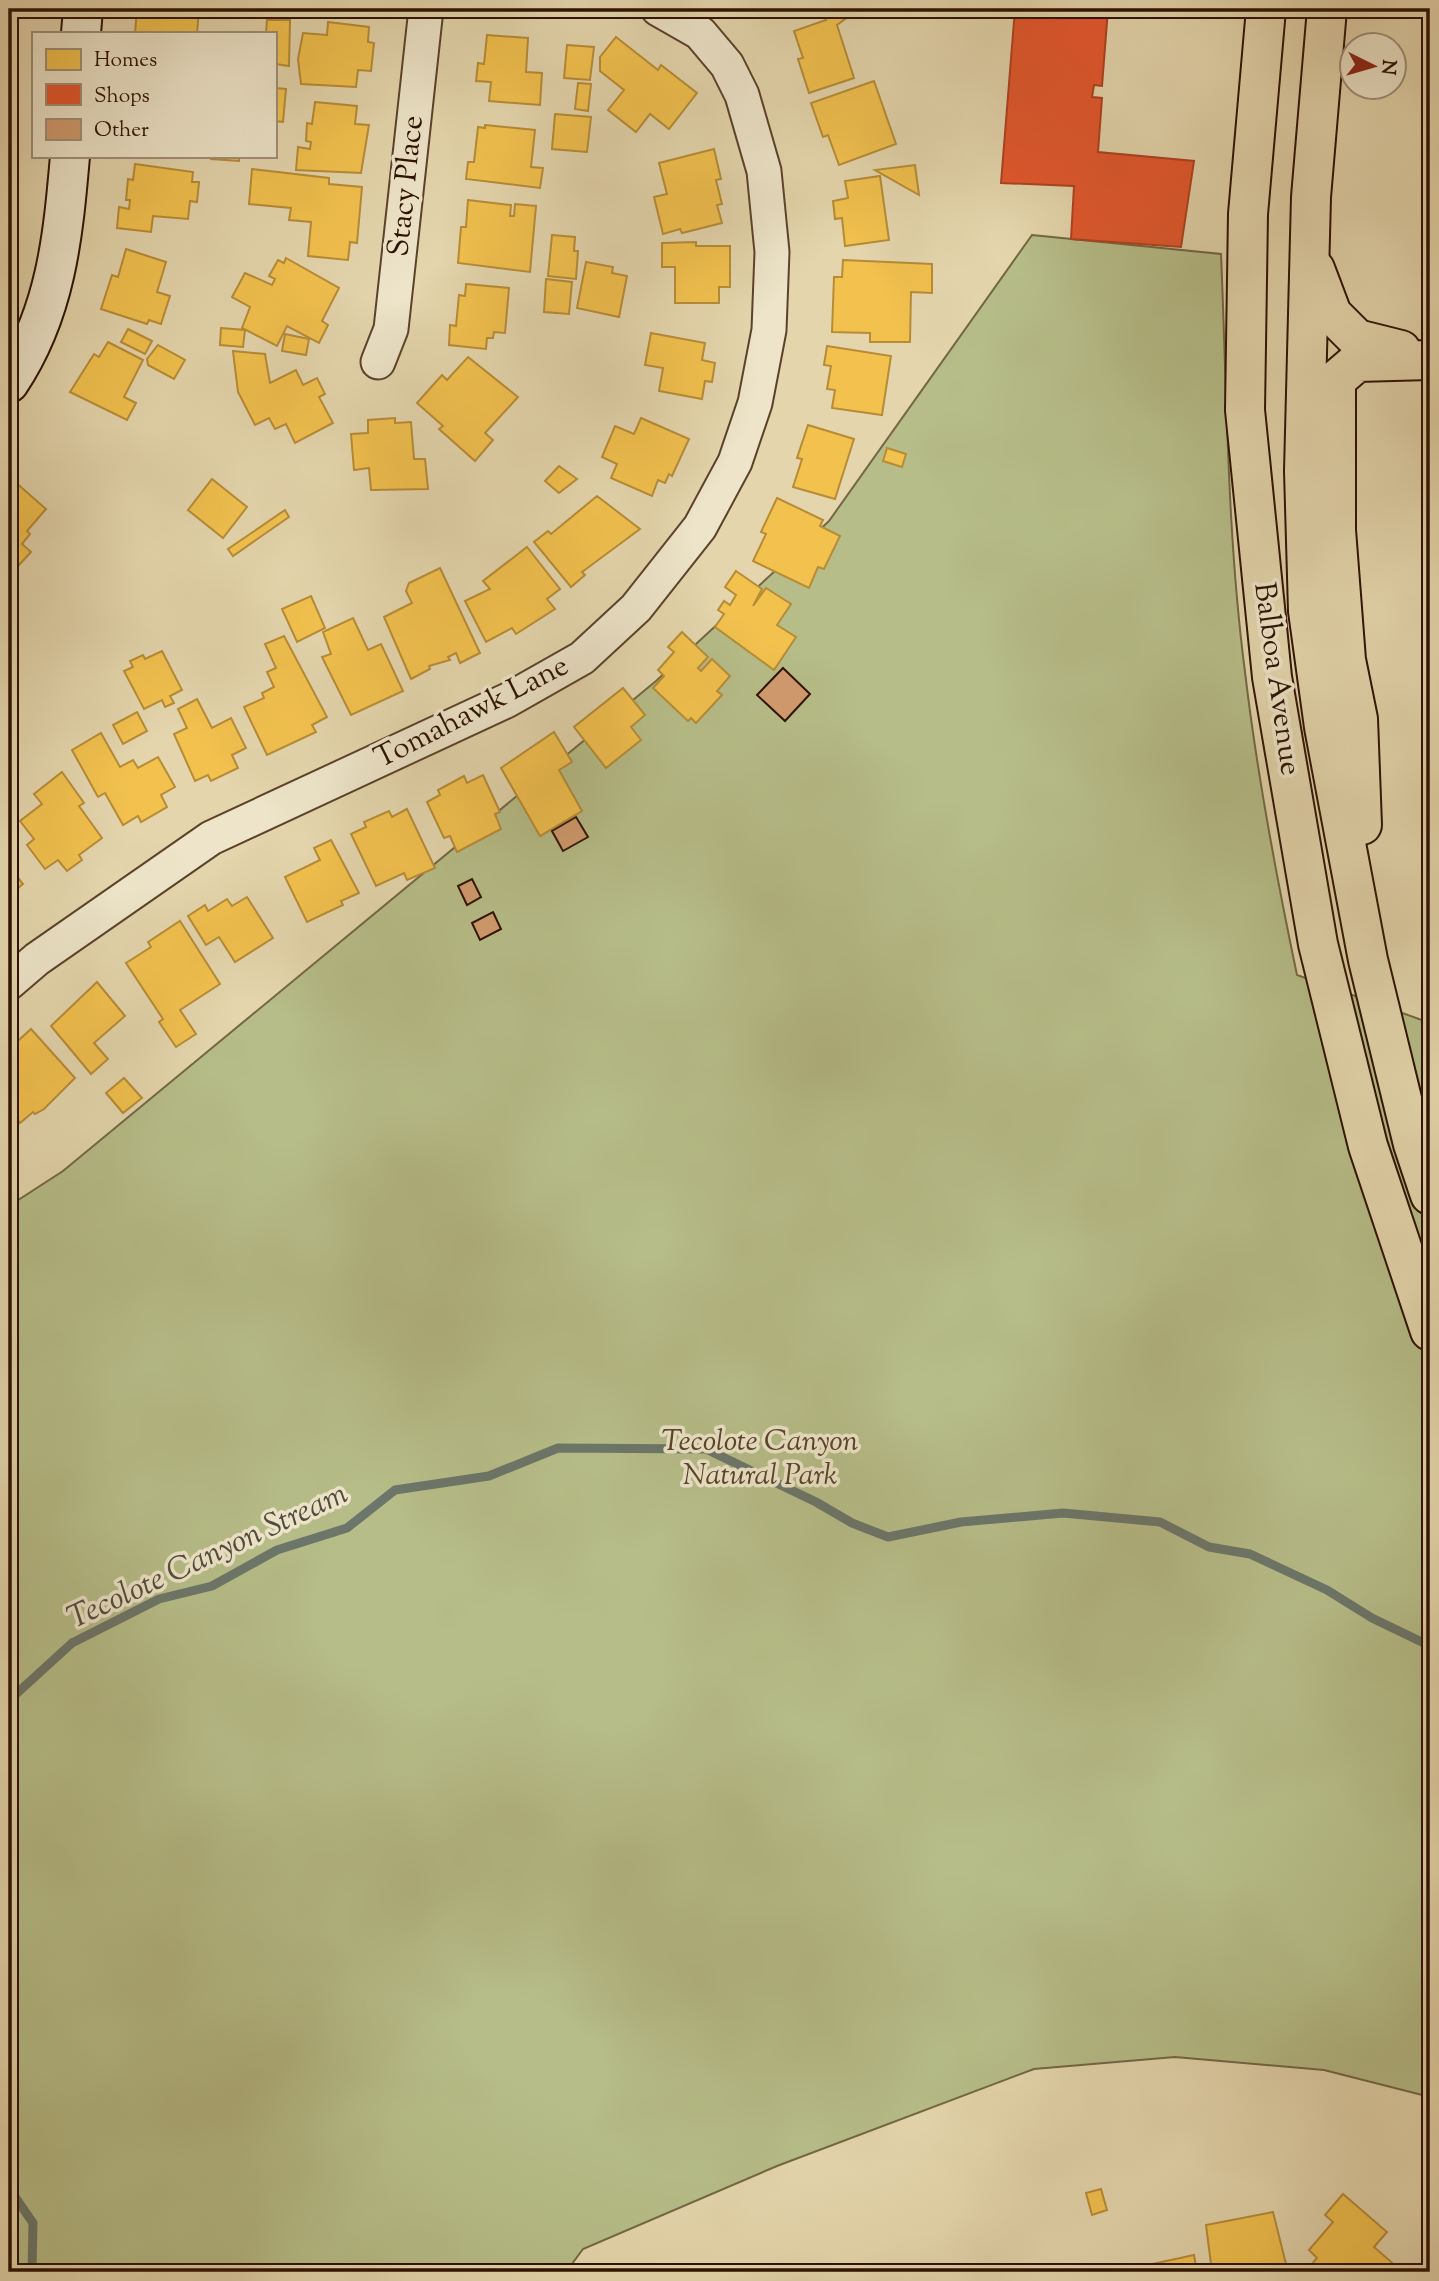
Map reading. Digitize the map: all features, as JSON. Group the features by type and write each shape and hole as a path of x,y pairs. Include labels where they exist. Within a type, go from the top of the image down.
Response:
{"main road":[{"name":"Balboa Avenue","path":"1266,9 1248,214 1245,410 1272,677 1318,944 1368,1146 1430,1331"},
{"name":"Balboa Avenue","path":"1327,9 1311,197 1304,471 1308,611 1324,727 1368,960 1413,1144 1430,1195"},
{"path":"1311,258 1332,314 1357,339 1430,359"},
{"path":"1368,960 1357,719 1346,660 1336,530 1336,380 1357,362 1430,359"}],"street":[{"path":"81,32 83,9"},
{"name":"Stacy Place","path":"378,362 391,329 426,9"},
{"name":"Tomahawk Lane","path":"9,983 37,959 211,838 508,700 582,658 636,608 700,527 735,462 755,402 769,330 772,252 764,171 742,95 727,65 699,33 658,9"},
{"path":"9,383 43,318 63,245 70,158"}],"green space":[{"name":"Tecolote Canyon Natural Park","path":"1032,235 1221,254 1231,516 1239,620 1261,786 1297,975 1430,1023 1430,2097 1324,2070 1175,2057 1034,2069 777,2166 583,2249 566,2272 9,2272 9,1206 63,1171 656,681 829,521"}],"building: Homes":[{"path":"137,9 199,9 197,32 135,32"},
{"path":"773,9 796,9 785,16"},
{"path":"818,9 859,9 837,25 854,78 809,93 798,59 803,58 794,31 826,20"},
{"path":"267,20 290,20 289,66 276,64 276,32 266,32"},
{"path":"328,22 369,27 368,42 374,43 371,71 358,70 356,87 301,84 298,59 303,33 327,35"},
{"path":"487,35 528,38 526,72 542,73 540,105 489,101 491,82 476,81 478,63 484,64"},
{"path":"616,37 658,70 661,65 697,93 669,129 650,114 636,132 608,110 624,90 600,71 600,57"},
{"path":"567,45 594,47 590,80 564,78"},
{"path":"874,81 896,144 839,165 828,135 823,137 811,103"},
{"path":"578,83 591,84 588,111 575,109"},
{"path":"276,88 286,89 283,122 276,121"},
{"path":"315,102 357,106 355,124 369,125 361,173 296,170 298,147 310,149 311,142 306,141 307,123 312,124"},
{"path":"555,114 591,117 587,152 552,149"},
{"path":"485,125 535,130 531,167 543,168 540,188 466,179 468,162 474,162 478,127 485,128"},
{"path":"714,149 721,179 716,180 722,204 717,205 722,223 682,233 680,229 663,234 654,197 667,194 659,163"},
{"path":"239,158 239,161 211,159"},
{"path":"135,164 193,172 192,182 199,182 197,202 190,201 188,219 153,216 151,232 117,228 119,207 129,209 130,200 126,200 128,179 133,180"},
{"path":"915,165 919,195 875,170"},
{"path":"252,169 329,178 329,184 362,187 357,243 350,242 348,260 308,256 311,222 289,220 291,208 249,204"},
{"path":"880,176 889,240 845,246 842,218 835,219 833,201 848,198 845,181"},
{"path":"468,200 511,205 510,216 514,216 515,204 536,206 530,272 458,263 461,227 466,227"},
{"path":"552,235 575,237 574,251 578,251 576,279 548,276"},
{"path":"696,242 696,246 730,246 730,287 719,287 719,303 675,303 675,267 662,267 662,243"},
{"path":"126,249 166,262 157,292 170,296 161,324 149,320 147,324 101,309 112,275 118,277"},
{"path":"286,258 339,288 322,321 328,325 319,343 287,326 277,346 242,328 250,307 232,297 245,273 272,285 275,279 269,276 278,260 284,263"},
{"path":"843,260 932,264 932,293 911,292 910,342 870,342 870,333 832,332 834,277 842,277"},
{"path":"586,262 613,267 612,273 627,276 619,317 577,308"},
{"path":"546,279 572,282 569,314 544,312"},
{"path":"466,284 509,288 505,333 494,332 493,338 487,338 486,349 449,345 450,325 456,326 459,295 465,296"},
{"path":"221,328 245,330 243,347 220,345"},
{"path":"128,329 152,341 145,354 121,342"},
{"path":"651,333 705,343 702,360 715,363 712,382 705,381 702,399 659,391 663,368 645,365"},
{"path":"285,334 309,339 306,355 282,351"},
{"path":"108,342 143,360 124,397 136,403 127,420 70,392 94,354 99,357"},
{"path":"158,345 185,360 174,379 148,365 147,359"},
{"path":"827,346 891,356 882,415 832,408 835,390 827,389 831,366 824,365"},
{"path":"233,351 265,354 270,383 296,370 303,385 317,378 325,394 319,397 333,423 295,443 286,424 275,429 269,418 255,425 238,392"},
{"path":"468,357 518,397 485,433 493,440 475,461 439,429 443,426 417,403 442,375 447,380"},
{"path":"395,418 395,423 411,422 414,459 425,459 428,489 371,490 369,468 354,470 351,434 368,433 368,420"},
{"path":"641,418 689,439 672,476 669,474 665,483 658,480 652,496 611,478 617,464 602,457 615,426 634,434"},
{"path":"808,425 854,439 835,499 793,487 802,459 797,458"},
{"path":"887,448 906,454 902,467 883,461"},
{"path":"559,466 577,479 559,493 545,481"},
{"path":"212,479 247,507 223,538 188,510"},
{"path":"14,481 46,509 27,531 30,534 22,544 31,552 19,565 9,556 9,488"},
{"path":"597,496 640,529 582,572 585,575 571,587 534,542 548,531 551,534"},
{"path":"777,498 823,520 820,526 840,536 824,569 818,567 809,588 753,561 766,534 761,532"},
{"path":"285,510 289,517 233,556 228,549"},
{"path":"527,547 560,589 547,599 555,609 516,634 512,628 486,642 465,601 490,589 483,581"},
{"path":"440,568 480,653 460,663 456,653 448,657 450,660 429,666 430,669 411,679 384,617 412,603 406,591 409,583"},
{"path":"736,571 762,589 753,606 766,588 791,604 777,625 796,637 774,670 715,627 724,614 718,610 724,601 730,605 736,595 725,587"},
{"path":"311,596 325,628 297,642 282,609"},
{"path":"353,618 368,650 381,644 403,691 351,715 322,657 331,654 323,632"},
{"path":"682,632 708,657 698,668 701,671 712,659 730,676 717,691 722,695 696,723 691,718 688,721 653,688 664,676 658,670 674,652 668,647"},
{"path":"284,636 327,717 312,725 316,732 267,755 244,707 264,698 262,693 274,687 267,672 276,668 265,644"},
{"path":"162,651 182,690 170,696 174,703 165,707 162,700 144,709 124,671 133,667 130,661 143,655 145,659"},
{"path":"623,688 645,715 631,727 641,740 606,768 574,727"},
{"path":"197,699 212,728 231,718 246,748 232,755 238,768 211,781 208,775 195,781 174,734 187,728 178,709"},
{"path":"137,712 147,731 123,744 113,725"},
{"path":"554,732 572,762 559,770 582,811 540,836 501,768"},
{"path":"101,733 120,767 133,760 138,768 158,757 175,787 161,795 167,807 141,822 138,816 123,825 105,793 98,797 72,750"},
{"path":"62,772 84,803 79,806 102,838 79,855 82,860 67,871 58,860 45,869 27,845 34,839 20,821 42,804 34,794"},
{"path":"483,775 500,812 495,814 501,829 457,852 450,836 444,838 427,802 440,795 438,790 464,776 467,783"},
{"path":"407,809 435,868 407,880 404,873 376,886 351,834 366,827 364,822 389,811 392,817"},
{"path":"331,840 359,893 341,901 343,905 307,922 285,877 320,860 314,848"},
{"path":"9,867 23,884 9,896"},
{"path":"247,897 273,938 235,962 219,937 206,945 188,916 205,905 208,911 227,899 232,906"},
{"path":"180,921 220,984 180,1010 196,1034 176,1047 159,1022 163,1019 126,963 151,947 148,942"},
{"path":"97,982 125,1016 94,1043 108,1059 91,1074 51,1026"},
{"path":"31,1029 75,1078 44,1109 35,1114 33,1112 20,1123 9,1110 9,1049"},
{"path":"124,1078 142,1098 123,1113 106,1093"},
{"path":"1101,2189 1107,2210 1092,2215 1086,2193"},
{"path":"1343,2194 1387,2232 1374,2247 1397,2267 1393,2272 1305,2272 1317,2258 1309,2250 1333,2222 1325,2215"},
{"path":"1273,2212 1288,2272 1212,2272 1206,2225"},
{"path":"1194,2255 1197,2272 1144,2272 1143,2266"},
{"path":"1430,2263 1430,2272 1420,2272 1418,2266"},
{"path":"1057,2266 1058,2272 1046,2272 1045,2269"}],"building: Shops":[{"path":"1015,9 1108,9 1102,86 1094,85 1092,97 1102,98 1098,152 1194,161 1181,247 1071,239 1074,186 1001,183"}],"building: Other":[{"path":"783,668 810,694 785,721 757,695"},
{"path":"576,817 588,837 563,851 552,831"},
{"path":"472,879 481,897 467,905 458,886"},
{"path":"493,912 501,929 480,940 472,923"}],"waterway":[{"name":"Tecolote Canyon Stream","path":"9,1695 15,1695 72,1643 159,1599 212,1586 277,1550 347,1528 395,1490 489,1476 558,1448 706,1449 816,1502 852,1523 888,1537 961,1522 1063,1513 1160,1522 1209,1547 1250,1554 1327,1590 1372,1618 1430,1646"},
{"path":"9,2188 33,2223 32,2272"}]}
